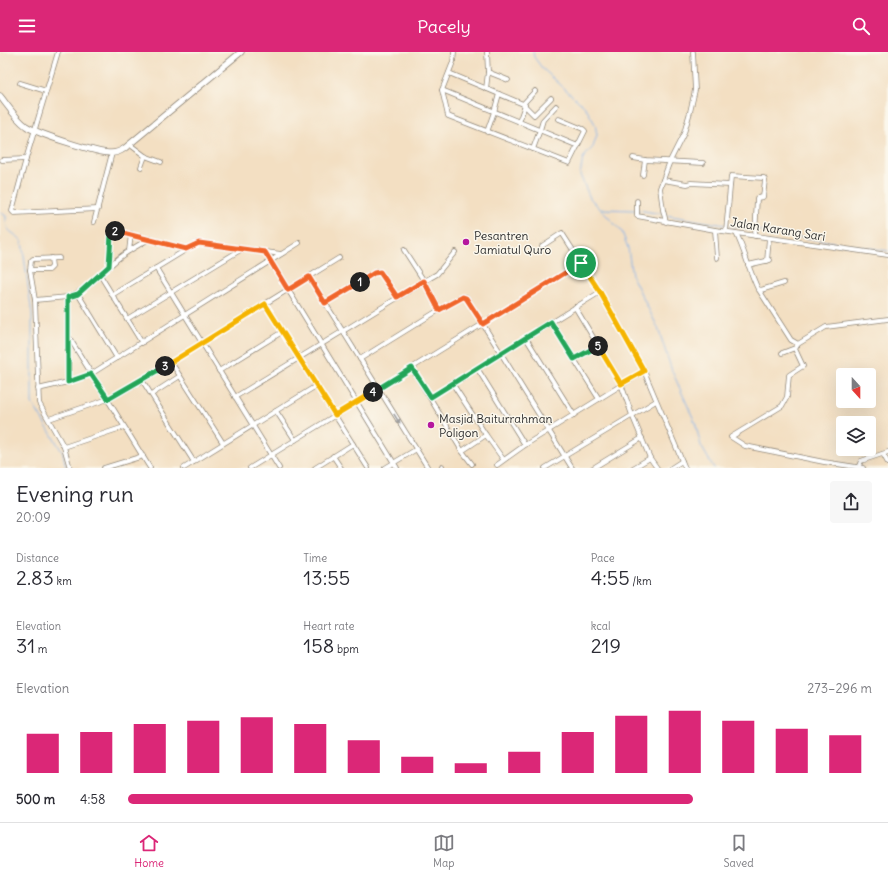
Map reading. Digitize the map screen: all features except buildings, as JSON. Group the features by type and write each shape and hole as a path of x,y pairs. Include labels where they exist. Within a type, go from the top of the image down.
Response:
{"street":[{"path":"58,52 12,211 14,214 98,209"},
{"path":"0,96 22,122 34,131 86,147 112,153 119,151 129,144 241,52"},
{"path":"454,52 453,62 442,90 448,116 569,163 585,132 584,130 559,119"},
{"path":"486,89 488,72 487,52"},
{"path":"665,220 659,190 670,161 684,133 695,90 693,52"},
{"path":"488,72 508,80"},
{"path":"449,73 524,105 535,114 551,98"},
{"path":"20,84 46,91"},
{"path":"442,90 578,146"},
{"path":"519,122 524,105 535,91"},
{"path":"487,132 499,94"},
{"path":"533,149 543,119 556,106"},
{"path":"129,144 145,156 161,162"},
{"path":"94,222 112,153"},
{"path":"141,167 145,156"},
{"path":"633,158 644,160 703,163"},
{"path":"2,160 26,159"},
{"path":"643,175 644,160"},
{"path":"726,230 732,176 764,178 763,197 757,198 755,234"},
{"path":"663,180 687,184 730,186"},
{"name":"Jalan Karang Sari","path":"637,201 637,216 715,230 755,234 769,238 888,255"},
{"path":"715,230 717,258"},
{"path":"109,266 111,235 116,231 186,249"},
{"path":"542,246 562,233 600,292 644,371 685,468"},
{"path":"736,233 741,243 752,277 759,290 791,340 798,344"},
{"path":"129,251 131,234"},
{"path":"748,266 769,260 769,238"},
{"path":"35,300 68,297 78,294 109,266 129,251 149,239"},
{"path":"112,295 186,249 199,243 281,254"},
{"path":"38,389 68,382 91,374 299,243"},
{"path":"127,319 242,249"},
{"path":"404,250 424,281 439,310"},
{"path":"265,252 397,468"},
{"path":"235,397 437,274 455,252"},
{"path":"30,270 49,270 52,267 51,258"},
{"path":"59,258 33,259 31,261 30,270 35,300 38,389 41,407 64,447 70,468"},
{"path":"49,419 108,399 142,380 339,258"},
{"path":"250,468 581,263"},
{"path":"156,268 279,468"},
{"path":"325,303 378,272 381,273 397,297"},
{"path":"100,275 142,343"},
{"path":"309,277 428,468"},
{"path":"759,290 784,283"},
{"path":"431,397 600,292"},
{"path":"78,294 117,358"},
{"path":"68,297 68,382"},
{"path":"360,359 439,310 463,297 466,298 572,468"},
{"path":"265,304 368,468"},
{"path":"575,307 621,384 650,458 657,468"},
{"path":"782,353 795,348 798,344 826,327 888,319"},
{"path":"551,322 599,399"},
{"path":"219,371 282,332"},
{"path":"526,338 574,414"},
{"path":"69,339 150,468"},
{"path":"574,359 598,346"},
{"path":"795,348 803,366 790,374 787,397 782,406 731,437 746,446 860,468 861,461 886,453 888,463"},
{"path":"171,362 223,444"},
{"path":"412,368 472,464"},
{"path":"476,368 525,445"},
{"path":"497,464 621,384 644,371"},
{"path":"152,394 180,376"},
{"path":"142,380 194,462"},
{"path":"452,383 486,436 503,459"},
{"path":"184,468 316,386"},
{"path":"545,468 656,400"},
{"path":"276,411 295,440"},
{"path":"64,447 124,427"},
{"path":"462,450 486,436"},
{"path":"593,468 642,438"},
{"path":"315,468 353,444"},
{"path":"385,468 416,450"},
{"path":"104,468 143,456"},
{"path":"333,456 340,468"},
{"path":"633,468 650,458"},
{"path":"671,468 682,461"}],"waterway":[{"path":"533,52 534,57 542,68 585,107 595,124 597,135 593,147 583,158 580,175 590,198 622,232 628,248 632,276 658,328 672,371 695,422 701,446 714,468"},
{"path":"602,209 635,210"},
{"path":"638,210 662,214"},
{"path":"0,212 6,216 6,225 8,229 22,242 32,314 32,403 63,453 66,468"},
{"path":"665,215 725,225"},
{"path":"729,226 753,230"},
{"path":"756,230 888,251"}],"place":[{"name":"Pesantren Jamiatul Quro","path":"466,242"},
{"name":"Masjid Baiturrahman Poligon","path":"431,425"}],"route":[{"path":"114,231 186,249 199,243 265,252 288,290 309,277 325,303 376,272 381,273 397,297 424,281 439,310 465,297 483,324 581,263 600,292 644,371 621,384 598,346 574,359 551,322 431,397 412,368 335,415 265,304 142,380 108,399 91,374 68,382 68,297 78,294 109,266 111,235 114,231"}]}
